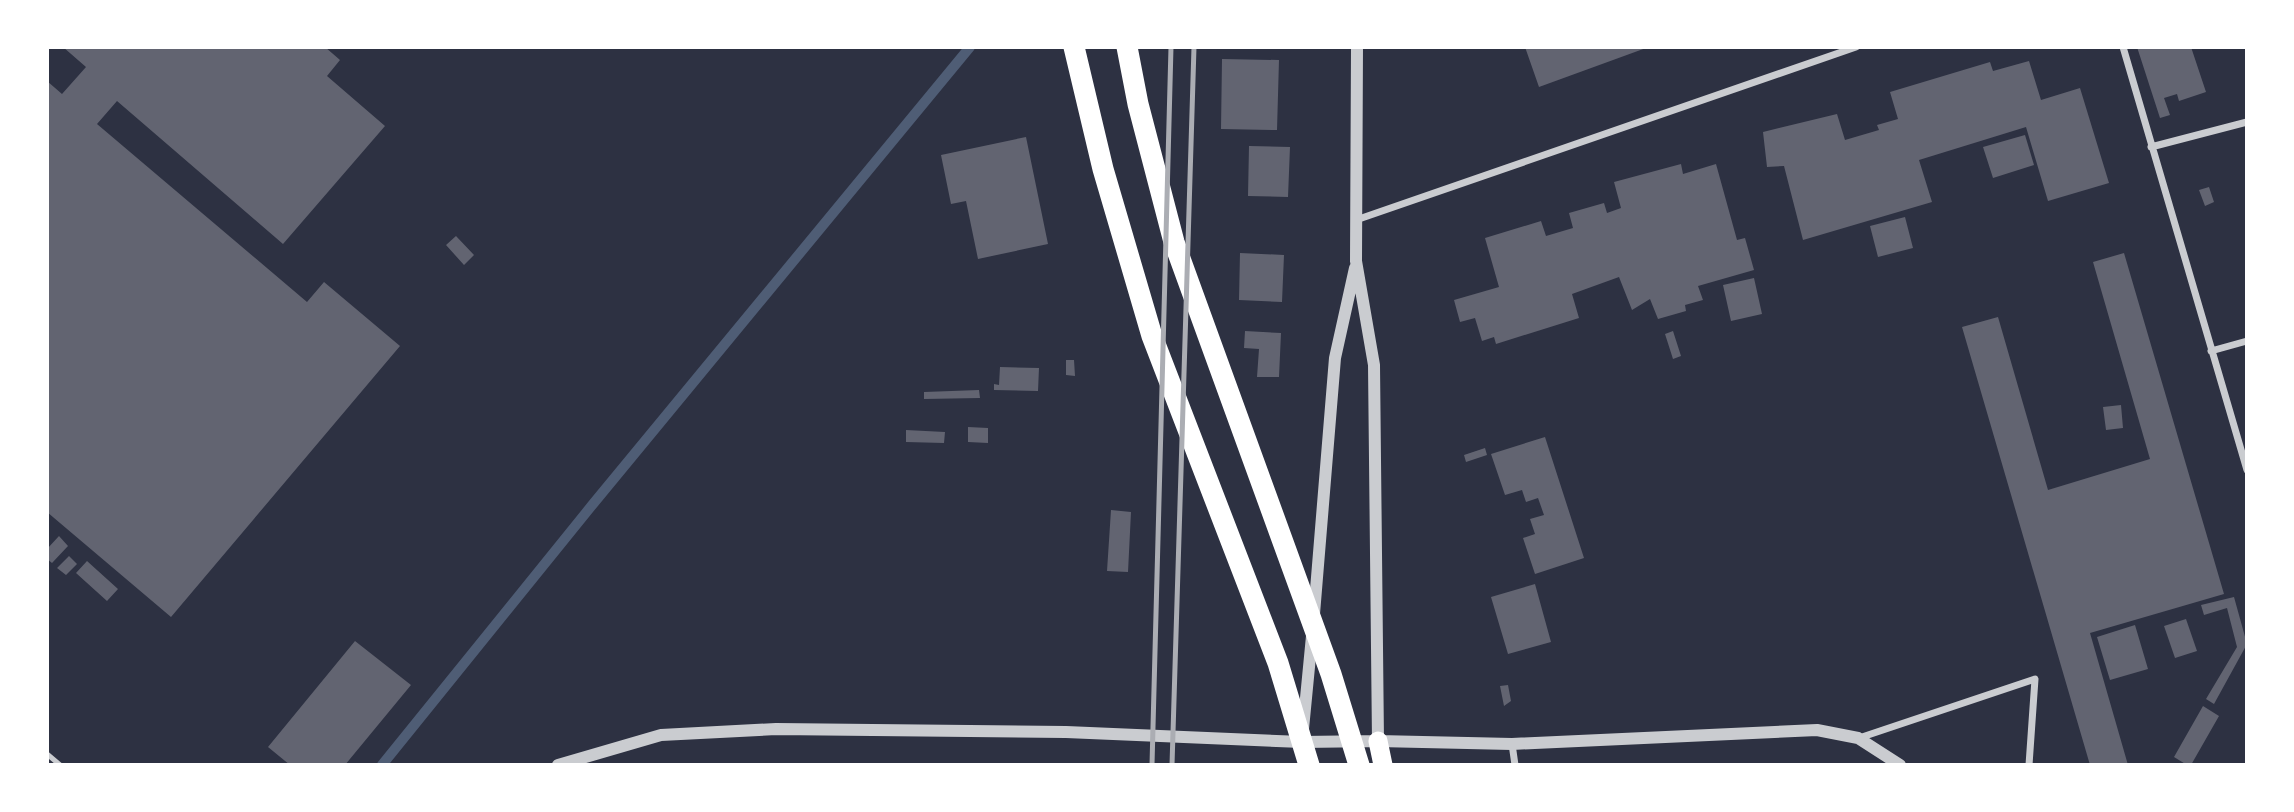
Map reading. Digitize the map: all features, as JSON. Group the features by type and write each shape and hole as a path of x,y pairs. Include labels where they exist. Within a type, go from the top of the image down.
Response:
{"highway":[{"path":"1074,47 1103,169 1152,336 1278,663 1310,765"},
{"path":"1127,47 1138,104 1174,242 1331,674 1359,765"},
{"path":"1378,741 1383,765"},
{"path":"1301,765 1302,742"}],"street":[{"path":"1357,47 1356,261 1374,365 1378,741"},
{"path":"1356,220 1856,47"},
{"path":"2123,47 2247,470"},
{"path":"2151,148 2247,122"},
{"path":"1302,742 1335,358 1356,261"},
{"path":"2211,351 2247,341"},
{"path":"1858,738 2035,679 2029,765"},
{"path":"558,765 661,735 776,729 1066,732 1302,742 1512,744 1817,730 1858,738 1900,765"},
{"path":"1512,744 1515,765"}],"lane":[{"path":"47,754 60,765"}],"building":[{"path":"63,47 325,47 340,60 327,76 385,126 283,244 117,101 97,124 307,302 324,282 400,346 171,617 47,512 47,81 62,94 86,67"},
{"path":"1525,47 1646,47 1646,48 1539,87"},
{"path":"2137,47 2191,47 2206,92 2179,101 2177,94 2164,98 2170,115 2160,118"},
{"path":"1222,59 1279,60 1277,130 1221,129"},
{"path":"2029,61 2041,100 2080,88 2109,183 2048,201 2026,127 1919,160 1932,202 1803,240 1784,166 1767,167 1763,132 1837,114 1845,140 1879,130 1877,125 1898,119 1890,92 1990,62 1993,71"},
{"path":"2025,135 2034,165 1993,178 1983,147"},
{"path":"1026,137 1048,244 978,259 966,201 951,204 941,155"},
{"path":"1249,146 1290,147 1288,197 1248,196"},
{"path":"1681,164 1683,174 1716,164 1737,240 1745,238 1754,270 1698,286 1703,300 1685,305 1686,311 1658,319 1650,299 1632,310 1619,277 1572,294 1579,318 1496,344 1494,337 1482,341 1475,318 1460,322 1454,300 1499,287 1485,238 1541,221 1546,236 1573,228 1569,213 1604,203 1607,213 1621,208 1614,182"},
{"path":"2209,187 2214,202 2205,206 2199,190"},
{"path":"1905,217 1913,248 1878,257 1870,226"},
{"path":"456,236 474,255 464,265 446,245"},
{"path":"1240,253 1284,255 1282,302 1239,300"},
{"path":"2124,253 2224,594 2090,633 2128,765 2090,765 1962,327 1998,317 2048,490 2150,459 2093,262"},
{"path":"1754,278 1762,314 1731,321 1723,285"},
{"path":"1245,331 1281,333 1279,377 1257,377 1259,349 1244,348"},
{"path":"1673,331 1681,356 1673,359 1665,334"},
{"path":"1066,360 1074,360 1075,376 1066,375"},
{"path":"1000,367 1039,368 1038,391 994,390 994,384 999,385"},
{"path":"979,390 980,398 924,399 924,392"},
{"path":"2121,405 2123,428 2106,430 2103,407"},
{"path":"968,427 988,428 988,443 968,442"},
{"path":"906,430 945,432 944,443 906,442"},
{"path":"1545,437 1584,558 1535,574 1523,538 1535,534 1530,519 1544,515 1538,498 1526,502 1522,490 1505,495 1491,454"},
{"path":"1485,448 1487,455 1466,462 1464,455"},
{"path":"1111,510 1131,512 1128,572 1107,571"},
{"path":"59,536 68,546 52,563 47,559 47,549"},
{"path":"69,556 77,564 66,575 57,568"},
{"path":"87,561 118,589 107,601 76,573"},
{"path":"1535,584 1551,642 1508,654 1491,597"},
{"path":"2234,597 2247,644 2214,704 2206,699 2237,647 2227,608 2204,615 2201,605"},
{"path":"2186,619 2197,651 2175,658 2164,626"},
{"path":"2135,625 2148,669 2110,680 2097,637"},
{"path":"355,641 411,685 345,765 290,765 268,747"},
{"path":"1508,685 1511,701 1504,706 1500,686"},
{"path":"2203,706 2219,716 2191,765 2187,765 2174,757"}],"waterway":[{"path":"382,765 593,504 970,47"}],"railway":[{"path":"1152,765 1171,47"},
{"path":"1172,765 1194,47"}]}
